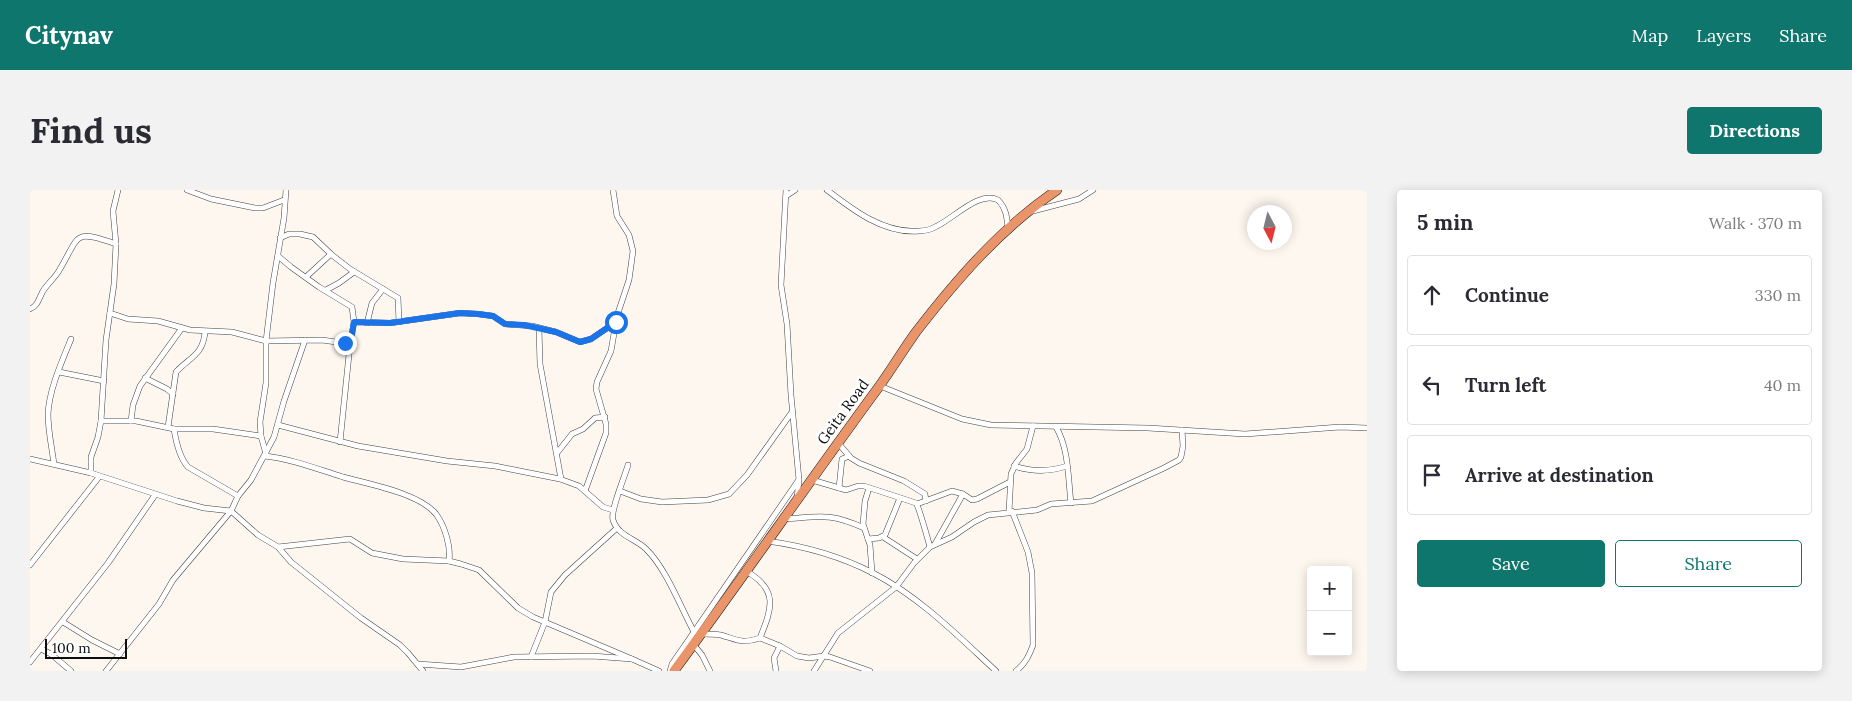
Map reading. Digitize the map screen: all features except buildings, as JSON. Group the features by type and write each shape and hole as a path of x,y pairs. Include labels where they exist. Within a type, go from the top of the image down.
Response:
{"highway":[{"name":"Geita Road","path":"674,671 693,644 697,633 746,571 880,386 916,333 981,254 1046,193 1057,190"}],"street":[{"path":"92,473 91,458 101,420 114,284 116,244 112,211 118,190"},
{"path":"188,190 211,200 255,208 263,208 284,200"},
{"path":"265,455 260,422 266,383 266,341 284,218 286,190"},
{"path":"584,491 606,432 606,424 596,389 611,351 616,322 624,291 629,280 633,251 629,235 617,216 616,198 613,190"},
{"path":"786,190 780,285 787,324 792,412 799,480 797,501"},
{"path":"786,196 796,190"},
{"path":"827,190 850,208 874,222 903,231 920,231 937,226 970,202 987,194 994,196 1002,204 1008,228"},
{"path":"1025,213 1079,199 1093,190"},
{"path":"280,238 289,234 307,234 318,240 331,254 354,272 398,298 399,322"},
{"path":"30,309 36,306 45,288 57,274 74,242 80,237 90,236 116,244"},
{"path":"306,277 331,254"},
{"path":"278,256 291,268 352,307 354,322 340,442"},
{"path":"326,290 339,284 354,272"},
{"path":"367,323 372,304 383,289"},
{"path":"354,322 399,322 460,313 493,316 505,324 524,325 556,332 580,342 586,342 616,322"},
{"path":"110,314 128,319 158,321 205,332 232,332 266,341 306,340 336,342 350,346"},
{"path":"131,421 135,396 145,378 182,328"},
{"path":"540,329 540,364 561,479"},
{"path":"205,332 203,344 199,352 176,372 171,428 188,468 238,496"},
{"path":"54,464 48,414 51,395 71,339"},
{"path":"106,671 159,604 173,580 231,511 238,496 251,480 265,455 278,425 284,401 306,340"},
{"path":"59,372 104,381"},
{"path":"145,378 173,394"},
{"path":"880,386 942,412 977,423 1245,434 1340,427 1367,428"},
{"path":"620,491 662,502 708,500 730,494 747,475 792,412"},
{"path":"557,454 572,434 583,429 595,418 604,417"},
{"path":"101,420 131,421 171,428 213,429 261,436"},
{"path":"278,425 340,442 419,457 495,466 561,479 579,486 603,507 613,510"},
{"path":"1016,671 1029,656 1033,645 1032,573 1028,552 1010,511 1010,482 1014,466 1027,448 1034,426"},
{"path":"1056,427 1063,442 1071,503"},
{"path":"932,546 952,537 982,518 1010,511 1037,510 1051,504 1092,501 1179,460 1183,446 1182,430"},
{"path":"838,443 858,463 891,476 925,494 926,502"},
{"path":"265,455 368,483 413,498 436,514 449,546 449,561"},
{"path":"839,488 840,463 842,459 849,456"},
{"path":"31,460 92,473 155,495 204,508 231,511 258,535 278,547 291,562 361,618 400,645 423,671"},
{"path":"628,465 613,510 613,521 624,536 646,548 655,559 697,633"},
{"path":"1014,466 1048,472 1067,466"},
{"path":"30,565 99,476"},
{"path":"670,671 672,664 697,633 799,480"},
{"path":"812,480 846,490 861,486 917,504 947,492 963,494 972,500 977,499 1010,482"},
{"path":"869,488 863,512 864,528 871,550 872,573"},
{"path":"814,671 838,633 896,587 917,559 932,546 946,527 952,511 963,494"},
{"path":"30,662 108,564 155,495"},
{"path":"883,537 900,498"},
{"path":"917,504 932,546"},
{"path":"783,519 825,516 843,519 864,528"},
{"path":"531,657 544,622 551,592 565,576 618,528"},
{"path":"868,539 883,537 917,559"},
{"path":"278,547 350,539 372,553 404,559 449,561 479,570 518,608 544,622 659,671"},
{"path":"767,541 808,548 841,559 872,573 896,587 936,617 996,671"},
{"path":"746,571 761,581 770,597 770,609 760,638"},
{"path":"63,622 120,654"},
{"path":"697,633 719,635 739,642 760,638 798,656 838,658 870,671"},
{"path":"693,644 710,671"},
{"path":"776,671 774,658 780,646"},
{"path":"41,649 51,654 71,671"},
{"path":"418,664 461,666 514,657 592,656 632,659"}],"route":[{"path":"345,343 350,346 354,322 390,323 460,313 493,316 505,324 532,326 563,334 580,342 586,342 616,322"}]}
